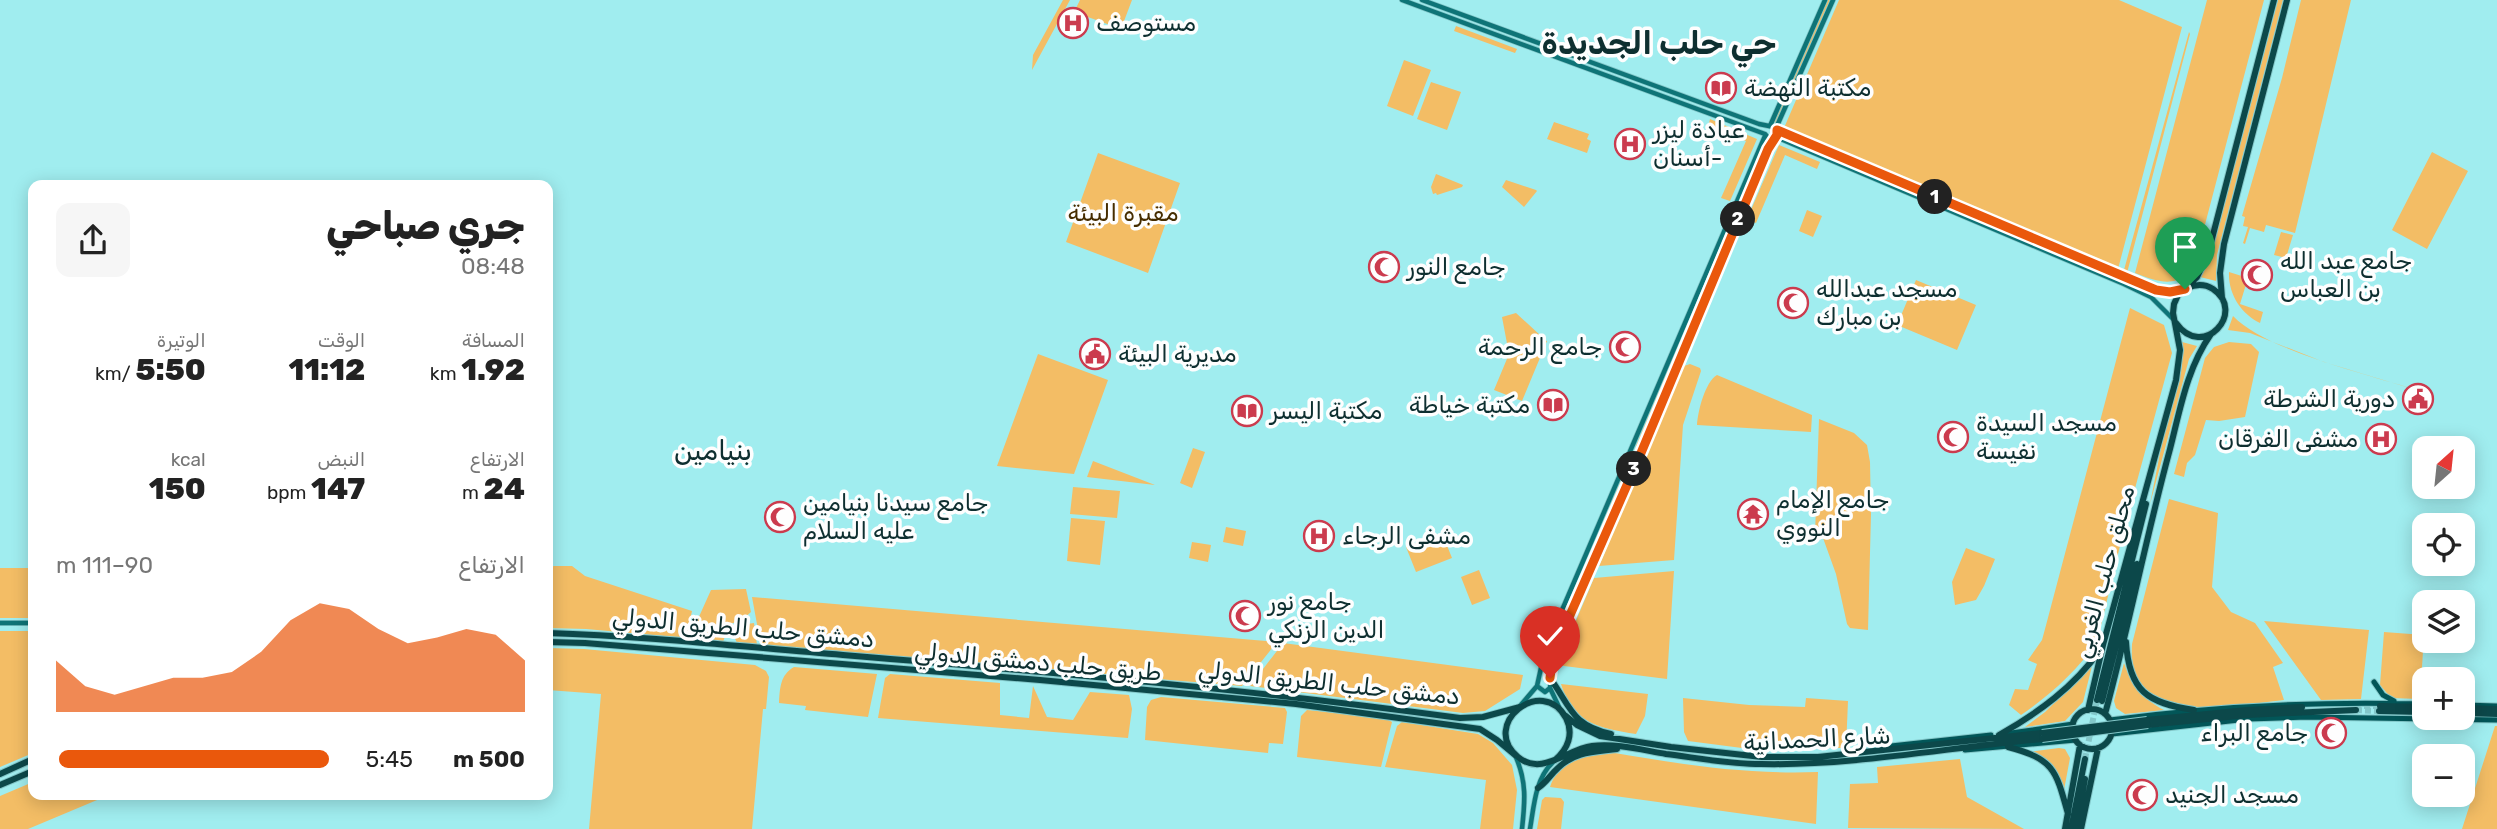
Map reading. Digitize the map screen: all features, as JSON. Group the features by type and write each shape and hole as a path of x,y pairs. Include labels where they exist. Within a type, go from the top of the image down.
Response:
{"highway":[{"path":"2274,0 2208,254 2197,276 2178,295 2174,304 2176,322 2182,330 2191,335 2201,337 2211,334 2219,328 2224,318 2220,273 2224,244 2287,0"},
{"path":"2185,289 2203,285 2216,291 2222,298"},
{"name":"محلق حلب الغربي","path":"2088,710 2103,645 2176,380 2180,349 2176,322"},
{"name":"محلق حلب الغربي","path":"2107,717 2160,485 2197,355 2211,334"},
{"path":"2148,481 2144,513 2099,701 2160,485"},
{"name":"دمشق حلب الطريق الدولي","path":"553,633 999,667 1303,698 1460,718 1483,717 1520,707"},
{"path":"2126,634 2129,669 2141,690 2162,704 2194,710"},
{"name":"طريق حلب دمشق الدولي","path":"553,642 964,674 1296,704 1480,729 1515,755"},
{"path":"1999,735 2029,718 2070,684 2089,665 2103,645"},
{"path":"1550,678 1565,705 1580,721 1594,729 1614,734 1625,744"},
{"path":"1546,702 1562,712 1567,720 1569,738 1567,747 1555,760 1534,765 1515,755 1506,735 1507,724 1520,707 1528,703 1546,702"},
{"name":"شارع الحمدانية","path":"1562,712 1592,733 1625,744 1722,762 1761,764 1831,762 1875,754 2247,712 2355,708"},
{"path":"2379,708 2412,708"},
{"path":"2475,709 2497,710"},
{"path":"2065,829 2078,742 2073,723 2079,715 2088,710 2097,710 2107,717 2112,734 2108,742 2098,748 2087,748 2078,742"},
{"path":"1538,788 1546,783 1559,766 1574,757 1625,744"},
{"name":"شارع الحمدانية","path":"1555,760 1572,750 1625,744"},
{"path":"2008,747 2036,756 2051,768 2060,785 2068,814"},
{"path":"2076,829 2098,748"},
{"path":"2076,829 2087,759"},
{"path":"0,774 28,761"},
{"path":"0,785 28,773"}],"main road":[{"path":"1402,0 1516,37 1773,128 2156,290 2170,292 2185,289"},
{"path":"1422,0 1774,138 2124,284 2151,297 2176,322"},
{"path":"1562,712 1550,688 1551,661 1774,138 1773,128 1825,0"},
{"path":"1520,707 1537,686 1545,650 1765,135 1773,128 1833,0"},
{"path":"1717,247 1725,250"},
{"path":"1632,448 1641,453"},
{"path":"1562,612 1569,616"},
{"path":"0,623 28,623"},
{"path":"2374,682 2385,697 2412,705"},
{"path":"1537,686 1542,691 1550,688"},
{"path":"2112,734 2247,712 2403,703"},
{"path":"2107,717 2194,710 2306,717 2497,720"},
{"path":"1875,754 1889,746 1999,735 2073,723"},
{"path":"1875,754 1890,759 2078,742"},
{"path":"1515,755 1522,771 1526,798 1522,829"},
{"path":"1530,829 1538,788 1547,767 1555,760"}],"green space":[{"path":"1063,0 1070,0 1032,70 1033,55"},
{"path":"1080,0 1132,0 1121,29 1074,12"},
{"path":"1827,0 1830,0 1777,123 1774,122"},
{"path":"1839,0 2119,0 2182,27 2118,269 1784,128"},
{"path":"2207,0 2264,0 2197,255 2192,266 2180,279 2164,282 2135,273"},
{"path":"2278,0 2283,0 2217,255 2216,281 2200,277 2206,268 2220,221"},
{"path":"2301,0 2351,0 2295,233 2266,225 2264,232 2250,228 2245,244 2243,243 2248,227 2243,226 2245,217 2242,216 2282,78"},
{"path":"1456,26 1517,49 1515,53 1454,31"},
{"path":"2189,32 2190,34 2127,273 2124,270"},
{"path":"1404,60 1431,70 1413,116 1387,106"},
{"path":"1431,82 1461,92 1447,130 1417,119"},
{"path":"1710,119 1757,139 1730,201 1721,198 1746,141 1708,127"},
{"path":"1554,122 1589,134 1587,139 1591,141 1587,153 1547,139"},
{"path":"1779,145 1820,162 1817,169 1785,155 1756,223 1747,219"},
{"path":"2432,152 2468,171 2427,249 2392,230"},
{"name":"مقبرة البيئة","path":"1098,153 1180,183 1148,273 1066,242"},
{"path":"1436,174 1463,185 1437,195 1433,194 1431,187"},
{"path":"1506,180 1537,191 1524,207 1502,187"},
{"path":"1807,210 1822,216 1813,237 1799,231"},
{"path":"2281,232 2293,235 2286,258 2274,255"},
{"path":"1718,252 1721,253 1636,446"},
{"path":"2229,272 2248,278 2240,304 2263,312 2260,323 2247,314 2237,302 2231,288"},
{"path":"1916,280 1976,305 1957,350 1897,325"},
{"path":"2130,308 2164,325 2172,353 2125,525 2097,642 2062,682 2021,715 2009,705 2015,689 2028,690 2037,664 2028,660 2042,640"},
{"path":"1516,313 1541,339 1547,341 1522,401 1494,390 1509,354 1502,317"},
{"path":"2233,316 2268,340 2250,333 2228,330"},
{"path":"2182,342 2197,346 2189,359 2150,504 2162,443 2182,367"},
{"path":"2229,342 2251,344 2259,352 2245,417 2206,420 2195,455 2187,463 2184,477 2174,474 2205,358 2214,347"},
{"path":"1038,354 1108,380 1074,474 997,466"},
{"path":"1690,364 1701,371 1683,425 1674,560 1599,566 1684,366"},
{"path":"1717,375 1812,415 1811,432 1697,425 1706,390"},
{"path":"1819,419 1854,433 1867,445 1871,514 1868,630 1850,628 1847,624 1836,574 1823,538 1815,535"},
{"path":"1193,448 1205,452 1192,488 1180,483"},
{"path":"1633,453 1635,454 1551,652 1547,677 1544,677 1548,651"},
{"path":"1093,461 1155,485 1087,477"},
{"path":"1073,487 1120,491 1117,518 1070,514"},
{"path":"2169,499 2218,513 2212,587 2231,612 2255,623 2283,663 2273,667 2284,700 2211,707 2186,706 2164,701 2146,690 2135,671 2132,644"},
{"path":"1071,518 1105,521 1100,565 1067,561"},
{"path":"1226,527 1246,531 1243,546 1223,542"},
{"path":"1442,533 1452,558 1416,572 1406,547"},
{"path":"1192,542 1211,545 1208,562 1189,558"},
{"path":"1966,548 1995,559 1976,600 1955,605 1952,582"},
{"path":"553,566 572,566 585,576 692,611 686,638 553,628"},
{"path":"0,568 28,568 28,618 0,618"},
{"path":"1479,570 1490,598 1472,605 1461,577"},
{"path":"1674,571 1667,679 1558,663 1594,578"},
{"path":"746,589 751,612 729,625 723,642 698,639 693,630 711,590"},
{"path":"752,597 1277,642 1242,686 761,646"},
{"path":"2264,621 2369,630 2361,699 2321,700"},
{"path":"754,623 757,645 737,643 732,632 739,625"},
{"path":"0,631 28,631 28,755 0,767"},
{"path":"2384,632 2412,634 2412,653 2423,653 2422,667 2412,667 2412,699 2391,698 2380,685"},
{"path":"1283,643 1523,675 1520,689 1485,711 1463,713 1250,686"},
{"path":"553,648 755,665 766,671 769,677 766,709 763,709 752,829 589,829 601,694 553,690"},
{"path":"2124,663 2139,691 2164,710 2125,714 2116,708 2114,701"},
{"path":"2092,666 2083,702 2065,721 2025,727 2045,712"},
{"path":"794,667 877,674 868,717 805,710 806,706 779,703 783,678"},
{"path":"890,674 1000,683 1000,715 1029,718 1033,686 1047,717 1073,720 1090,692 1129,695 1132,709 1128,738 878,718 885,678"},
{"path":"1561,684 1648,694 1645,716 1636,734 1599,726 1580,716 1566,697"},
{"path":"1161,697 1285,708 1287,712 1283,744 1269,743 1268,753 1145,740 1147,707 1151,700"},
{"path":"1683,698 1749,705 1805,707 1806,698 1848,701 1846,748 1742,748 1688,741 1684,732"},
{"path":"1307,710 1385,718 1392,722 1381,767 1297,757 1301,716"},
{"path":"1402,722 1478,734 1493,743 1512,765 1517,790 1513,829 1480,829 1486,780 1385,767 1397,726"},
{"path":"2497,726 2497,829 2462,829 2469,807 2475,807 2475,788"},
{"path":"2065,749 2070,758 2064,790 2056,772 2029,752"},
{"path":"1609,752 1739,770 1818,772 1816,824 1550,787 1559,771 1566,765 1591,755"},
{"path":"1960,759 1967,797 2024,829 1848,828 1850,784 1878,783 1877,767"},
{"path":"28,784 28,800 97,800 28,829 0,829 0,796"},
{"path":"1545,797 1561,798 1564,802 1561,829 1537,829 1542,800"}],"tunnel":[{"path":"2085,759 2097,700"},
{"path":"2355,706 2380,706"},
{"path":"2356,710 2379,711"}],"place":[{"name":"مستوصف","path":"1073,23"},
{"name":"مكتبة النهضة","path":"1721,88"},
{"name":"عيادة ليزر أسنان-","path":"1630,144"},
{"name":"جامع النور","path":"1384,267"},
{"name":"جامع عبد الله بن العباس","path":"2257,275"},
{"name":"مسجد عبدالله بن مبارك","path":"1793,303"},
{"name":"جامع الرحمة","path":"1625,347"},
{"name":"مديرية البيئة","path":"1095,354"},
{"name":"دورية الشرطة","path":"2418,399"},
{"name":"مكتبة خياطة","path":"1553,405"},
{"name":"مكتبة اليسر","path":"1247,411"},
{"name":"مسجد السيدة نفيسة","path":"1953,437"},
{"name":"مشفى الفرقان","path":"2381,439"},
{"name":"جامع الإمام النووي","path":"1753,514"},
{"name":"جامع سيدنا بنيامين عليه السلام","path":"780,517"},
{"name":"مشفى الرجاء","path":"1319,536"},
{"name":"جامع نور الدين الزنكي","path":"1245,616"},
{"name":"جامع البراء","path":"2331,733"},
{"name":"مسجد الجنيد","path":"2142,795"}],"district":[{"name":"حي حلب الجديدة","path":"1659,43"},
{"name":"بنيامين","path":"713,450"}],"route":[{"path":"1550,678 1553,654 1777,130 2156,290 2170,292 2185,289"}]}
